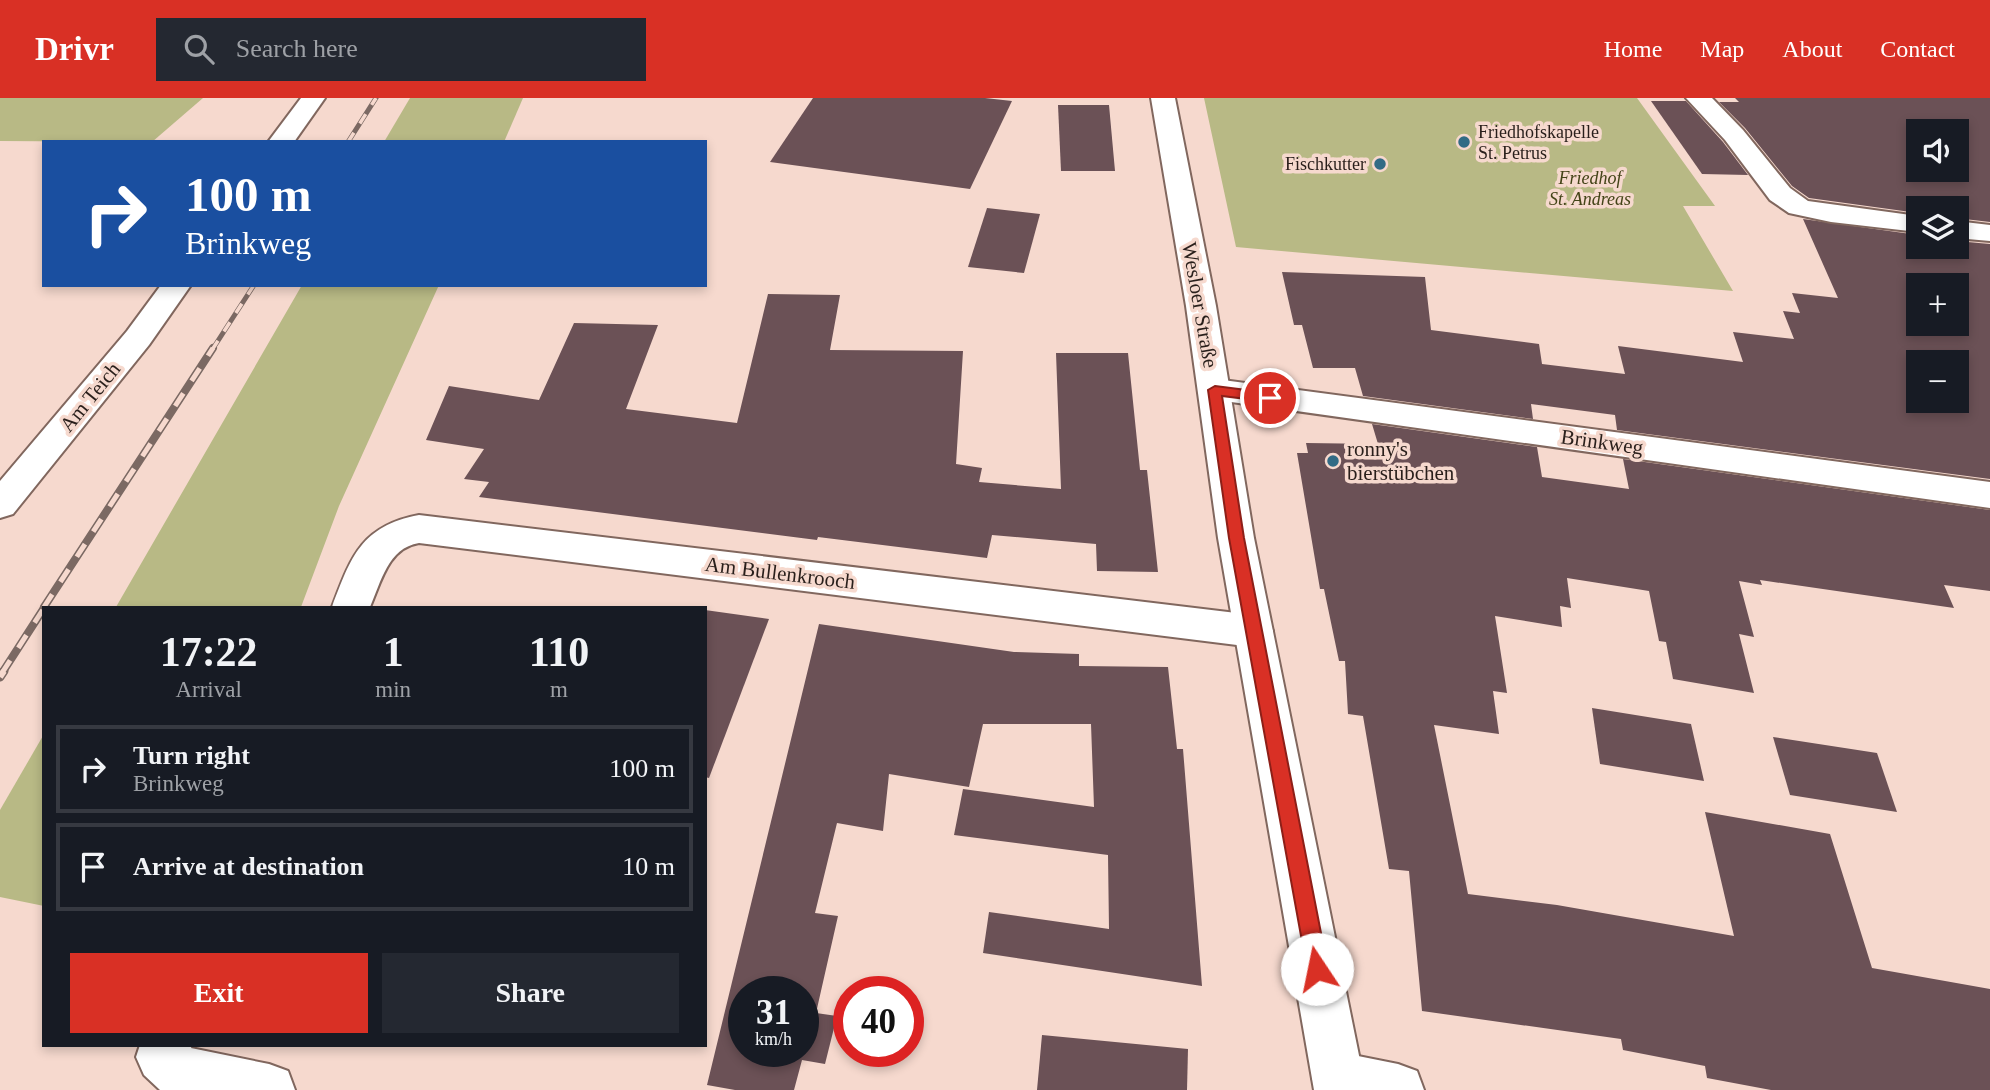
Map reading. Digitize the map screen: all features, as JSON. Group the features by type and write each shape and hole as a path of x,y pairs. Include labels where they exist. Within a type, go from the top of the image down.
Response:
{"street":[{"path":"282,140 313,98"},
{"name":"Wesloer Straße","path":"1163,98 1215,390 1253,631 1339,1084"},
{"path":"1698,98 1734,135 1780,194 1799,207 1830,214 1906,223"},
{"path":"1969,231 1990,233"},
{"name":"Am Teich","path":"0,506 138,338 175,287"},
{"name":"Brinkweg","path":"1215,390 1990,495"},
{"name":"Am Bullenkrooch","path":"351,606 373,556 388,537 404,530 419,528 1253,631"},
{"path":"164,1051 179,1072 269,1090"},
{"path":"1339,1084 1398,1090"}],"green space":[{"path":"0,98 203,98 154,140 0,141"},
{"path":"410,98 523,98 505,140 385,140"},
{"name":"Friedhof St. Andreas","path":"1204,98 1637,98 1715,206 1683,206 1733,291 1236,247"},
{"path":"301,287 438,287 339,506 301,606 117,606"},
{"path":"42,737 42,906 0,897 0,810"}],"building":[{"path":"813,98 985,98 1012,101 970,189 770,162"},
{"path":"1735,98 1990,98 1990,222 1969,220 1969,196 1906,196 1906,211 1809,198 1792,186 1745,128 1719,102 1739,102"},
{"path":"1651,101 1686,101 1748,175 1702,174"},
{"path":"1058,105 1109,105 1115,171 1061,171"},
{"path":"987,208 1040,214 1024,273 968,267"},
{"path":"1803,219 1906,233 1906,259 1969,259 1969,242 1990,244 1990,479 1617,430 1615,415 1531,404 1533,419 1363,396 1355,368 1313,368 1302,325 1294,325 1282,272 1425,277 1431,330 1539,344 1542,364 1625,374 1618,346 1743,362 1733,332 1794,339 1783,311 1800,313 1792,293 1838,298"},
{"path":"768,294 840,295 830,350 963,351 956,464 982,468 979,482 1061,489 1056,353 1128,353 1140,470 1147,470 1158,572 1097,571 1096,544 992,535 987,558 818,537 817,540 479,497 489,482 464,479 484,449 426,440 449,386 539,400 574,323 658,325 626,409 737,423"},
{"path":"1372,424 1537,447 1542,477 1629,489 1623,459 1990,510 1990,591 1944,585 1954,608 1760,580 1762,585 1739,581 1754,637 1739,634 1754,693 1673,679 1666,642 1659,641 1649,591 1567,578 1571,608 1560,606 1562,627 1495,616 1507,693 1493,691 1499,734 1434,725 1468,894 1557,905 1734,936 1705,812 1830,834 1872,968 1990,989 1990,1090 1771,1090 1707,1078 1705,1066 1623,1050 1621,1039 1422,1011 1409,871 1389,869 1363,716 1348,714 1345,661 1339,661 1324,589 1320,589 1297,453 1308,453 1306,443 1378,444"},
{"path":"707,610 769,619 709,778"},
{"path":"819,624 1014,652 1079,654 1079,666 1168,667 1177,749 1183,749 1202,986 983,953 989,912 1109,929 1108,855 954,835 963,789 1094,807 1091,724 983,724 969,787 889,774 883,831 837,823 815,913 838,916 819,1000 819,976 733,976"},
{"path":"1592,708 1691,724 1704,781 1600,764"},
{"path":"1773,737 1877,753 1897,812 1790,795"},
{"path":"728,999 728,1067 800,1067 794,1090 735,1090 707,1085"},
{"path":"819,1013 833,1015 833,1032 825,1064 819,1063"},
{"path":"1042,1035 1188,1049 1187,1090 1037,1090"}],"railway":[{"path":"349,140 376,98"},
{"path":"212,350 253,287"},
{"path":"45,606 213,348"},
{"path":"2,673 42,611"},
{"path":"0,677 4,671"}],"place":[{"name":"Friedhofskapelle St. Petrus","path":"1464,142"},
{"name":"Fischkutter","path":"1380,164"},
{"name":"ronny's bierstübchen","path":"1333,461"}],"route":[{"path":"1270,398 1215,390 1236,538 1317,969"}]}
